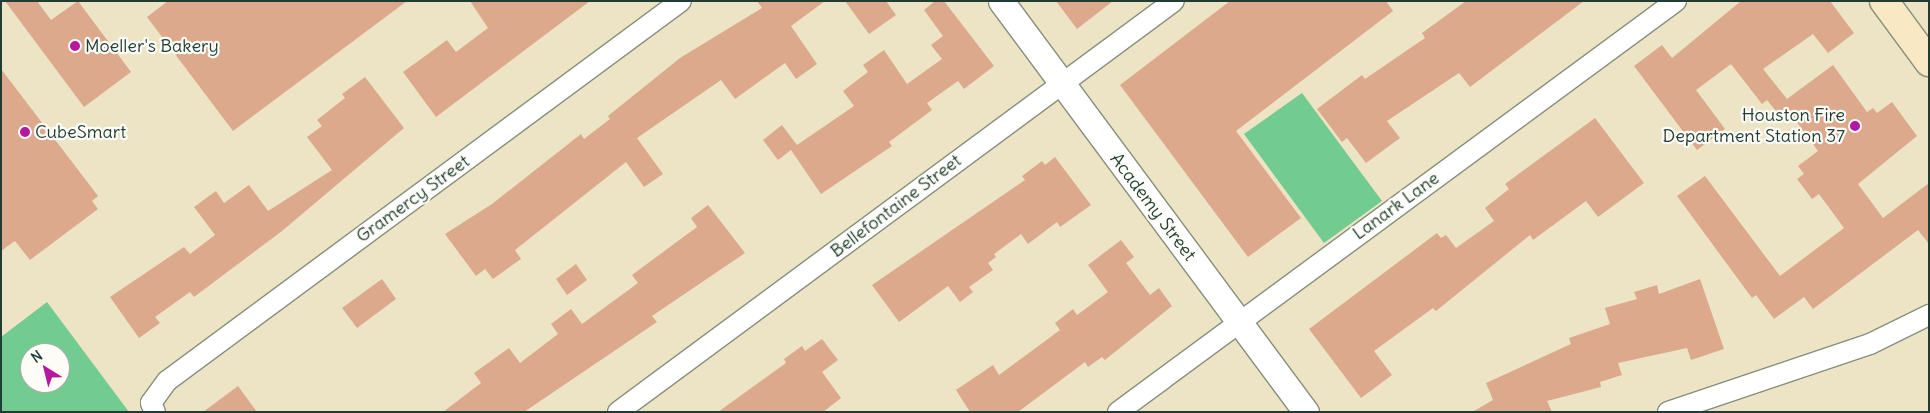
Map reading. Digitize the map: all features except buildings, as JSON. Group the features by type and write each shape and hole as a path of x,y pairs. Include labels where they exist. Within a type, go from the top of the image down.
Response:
{"main road":[{"path":"1890,3 1925,51"}],"street":[{"name":"Gramercy Street","path":"153,407 167,381 681,1"},
{"name":"Academy Street","path":"1001,1 1306,412"},
{"name":"Bellefontaine Street","path":"618,412 1174,1"},
{"name":"Lanark Lane","path":"1118,412 1676,1"},
{"path":"1668,412 1870,344 1929,315"}],"green space":[{"path":"1302,93 1382,201 1324,243 1244,134"},
{"path":"47,302 129,412 1,412 1,337"}],"place":[{"name":"Moeller's Bakery","path":"75,46"},
{"name":"Houston Fire Department Station 37","path":"1855,126"},
{"name":"CubeSmart","path":"25,132"}]}
